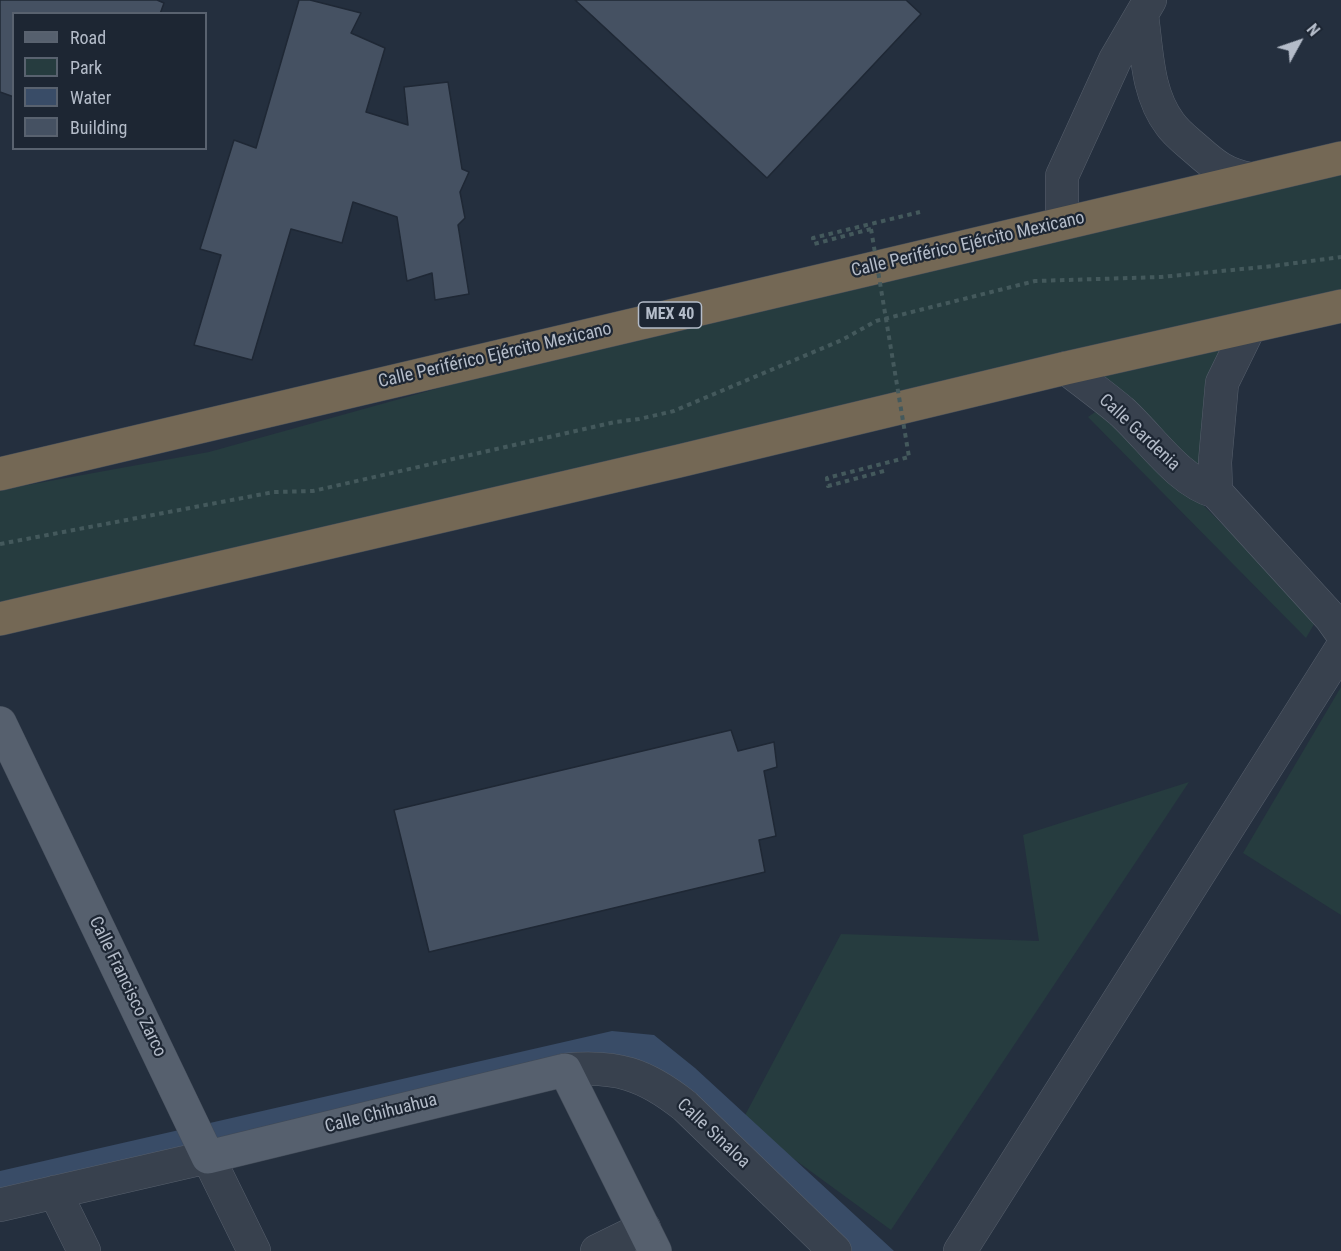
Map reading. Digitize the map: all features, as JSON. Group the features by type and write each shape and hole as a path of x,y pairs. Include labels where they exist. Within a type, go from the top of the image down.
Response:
{"highway":[{"name":"Calle Periférico Ejército Mexicano","path":"0,474 1341,158"},
{"path":"0,620 1066,368 1341,306"}],"main road":[{"name":"Calle Francisco Zarco","path":"0,723 187,1111 204,1151"},
{"name":"Calle Chihuahua","path":"204,1151 565,1070"},
{"path":"565,1070 650,1240"}],"street":[{"path":"1146,8 1152,85 1170,125 1230,175 1249,179"},
{"path":"1062,223 1062,176 1115,60 1146,8"},
{"path":"1216,492 1215,462 1222,383 1249,327"},
{"name":"Calle Gardenia","path":"1066,368 1120,411 1187,478 1204,489 1216,492 1331,618 1341,632"},
{"path":"1341,632 1341,640"},
{"path":"960,1251 1341,649"},
{"name":"Calle Sinaloa","path":"565,1070 604,1068 641,1077 663,1088 685,1106 836,1251"},
{"name":"Calle Chihuahua","path":"0,1205 204,1151"},
{"name":"Calle Francisco Zarco","path":"204,1151 254,1251"},
{"path":"55,1192 84,1251"},
{"path":"597,1251 650,1240"}],"path":[{"path":"884,471 828,486 827,478 909,457 871,229 814,243 813,238 920,212"},
{"path":"0,544 274,492 313,491 615,422 674,411 842,340 876,321 1035,281 1161,277 1273,266 1341,256"}],"green space":[{"path":"1341,161 1341,309 0,620 0,490 209,452 619,338"},
{"path":"1238,337 1214,490 1092,377"},
{"path":"1104,406 1317,619 1306,638 1088,417"},
{"path":"1341,687 1341,915 1243,853"},
{"path":"1189,782 891,1230 742,1121 841,934 1039,941 1023,835"}],"water":[{"path":"612,1031 654,1035 695,1068 894,1251 850,1251 634,1067 0,1196 0,1171"}],"building":[{"path":"0,0 157,0 164,3 161,12 12,12 12,96 0,92"},
{"path":"299,0 310,0 361,13 351,33 385,48 366,112 408,125 404,87 448,82 462,169 469,172 460,192 465,218 458,225 469,294 435,300 432,273 407,281 397,217 353,202 342,243 291,229 252,360 194,345 221,255 200,249 234,140 256,148"},
{"path":"575,0 906,0 921,14 767,178"},
{"path":"731,730 738,751 774,742 777,767 764,771 776,836 759,840 765,872 429,952 394,810"}]}
